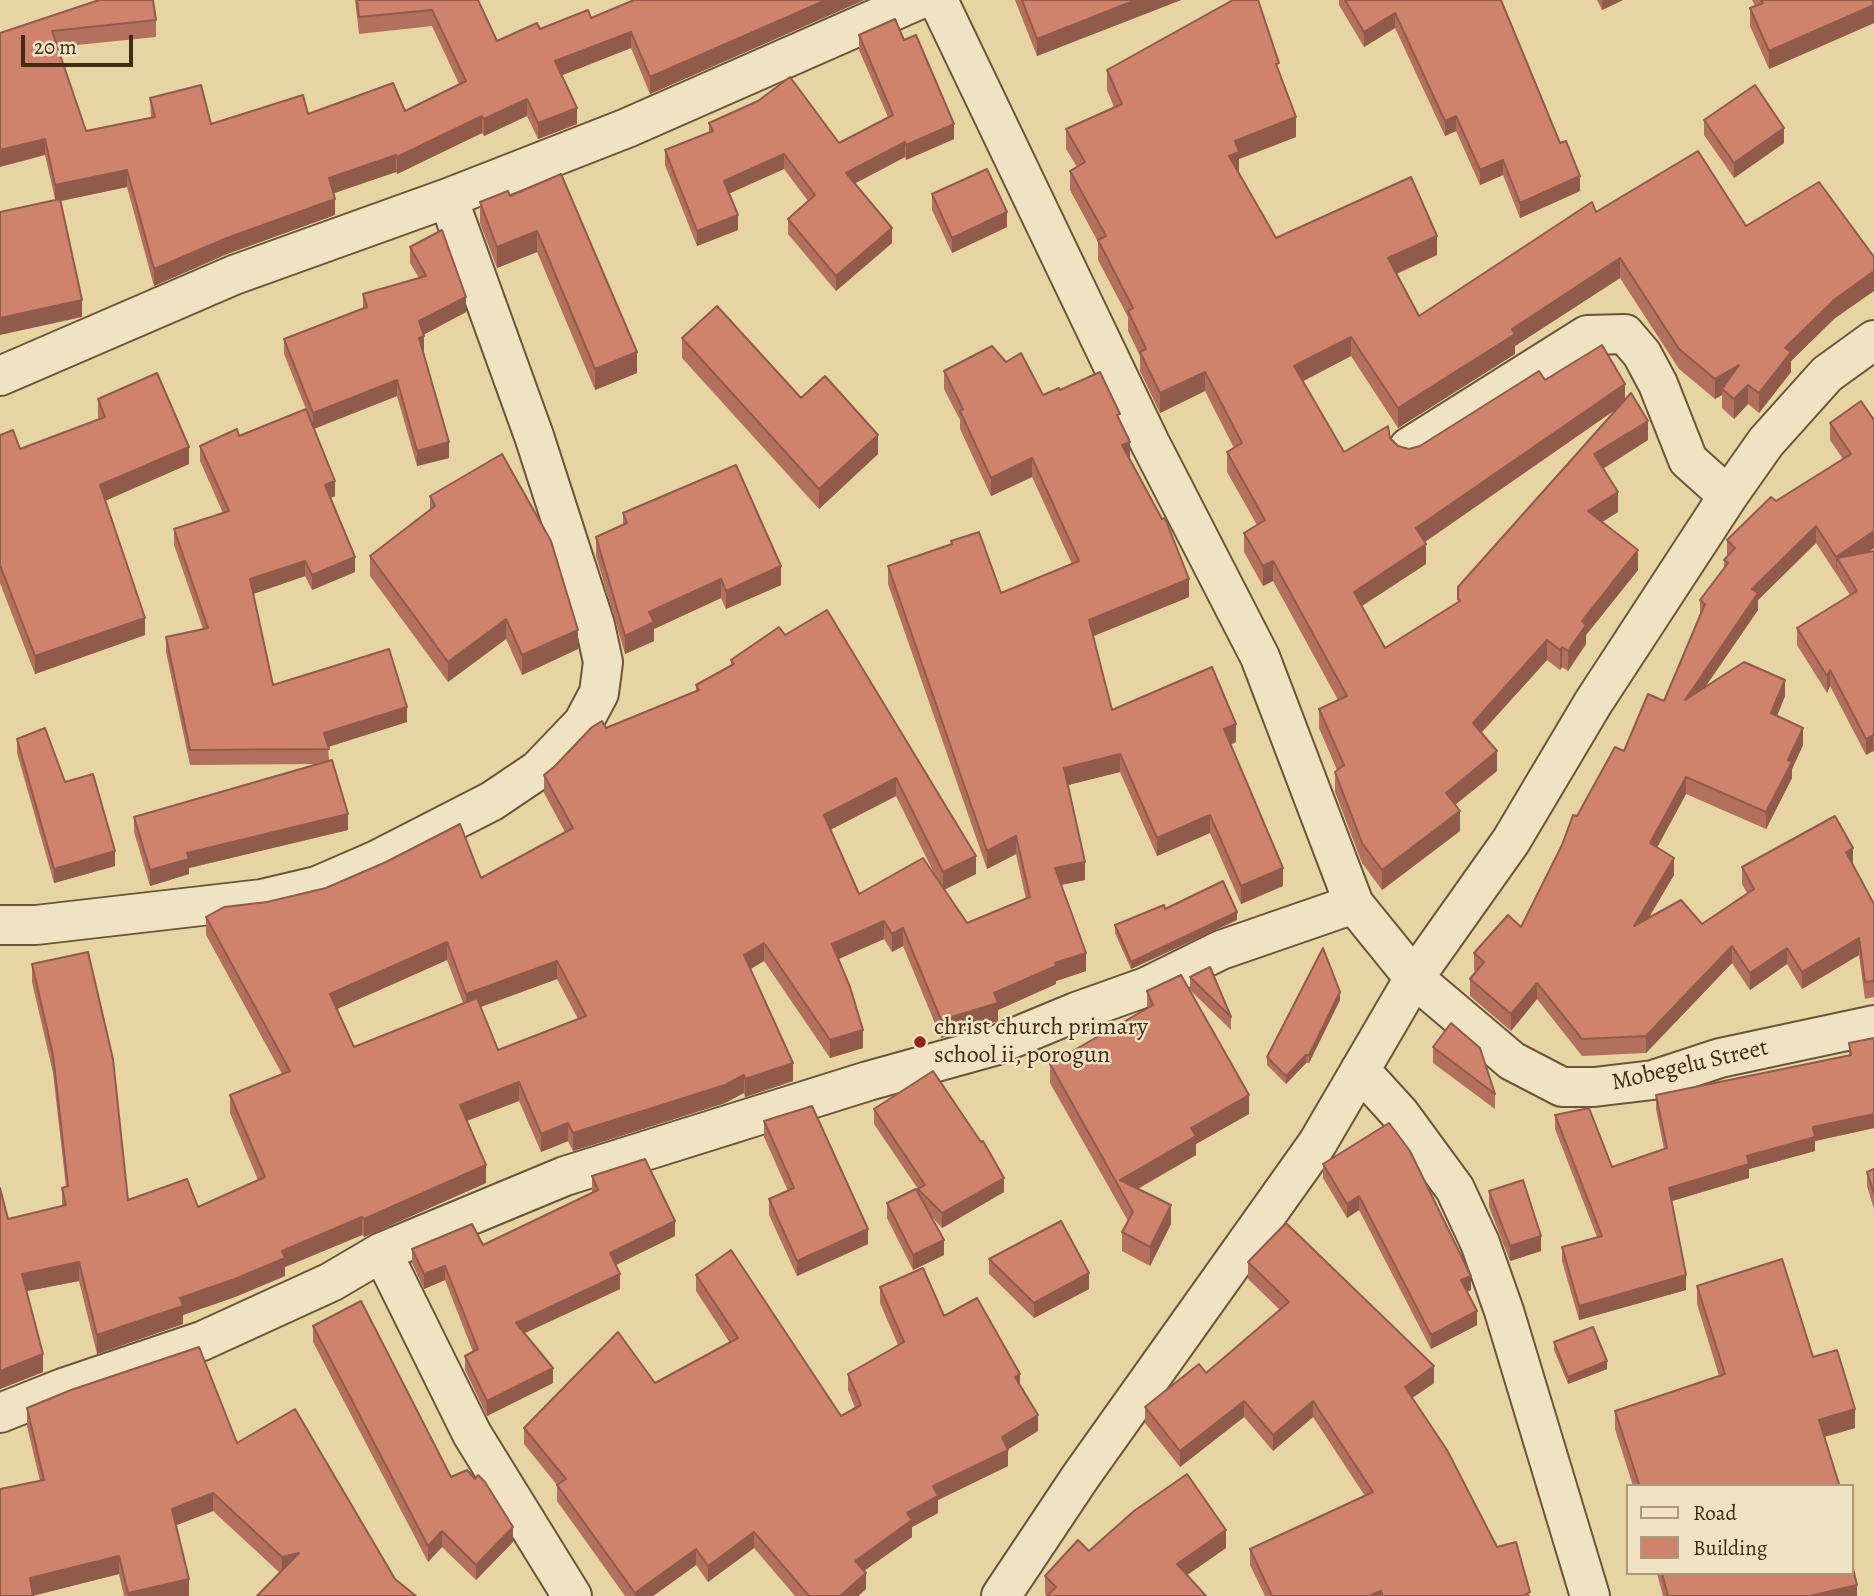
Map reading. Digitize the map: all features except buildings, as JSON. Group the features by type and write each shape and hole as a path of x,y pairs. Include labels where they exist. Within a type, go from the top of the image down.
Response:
{"street":[{"path":"0,376 234,275 448,198 627,128 918,0"},
{"name":"Mobegelu Street","path":"938,0 1150,443 1260,657 1354,904 1415,978 1512,1061 1562,1087 1594,1087 1653,1080 1720,1058 1874,1025"},
{"path":"0,925 36,925 262,899 317,886 377,860 492,801 538,770 583,723 599,694 603,662 595,625 534,436 448,198"},
{"path":"1409,447 1587,335 1625,334 1642,354 1653,374 1688,460 1728,496"},
{"path":"1001,1596 1081,1476 1317,1144 1415,978 1511,841 1593,703 1728,496 1766,442 1827,374 1874,340"},
{"path":"0,1413 63,1388 202,1341 331,1282 382,1252 565,1176 868,1081 994,1046 1146,986 1221,950 1354,904"},
{"path":"1360,1070 1400,1114 1455,1189 1475,1232 1504,1311 1590,1596"},
{"path":"382,1252 472,1434 572,1596"}],"place":[{"name":"christ church primary school ii, porogun","path":"920,1042"}]}
